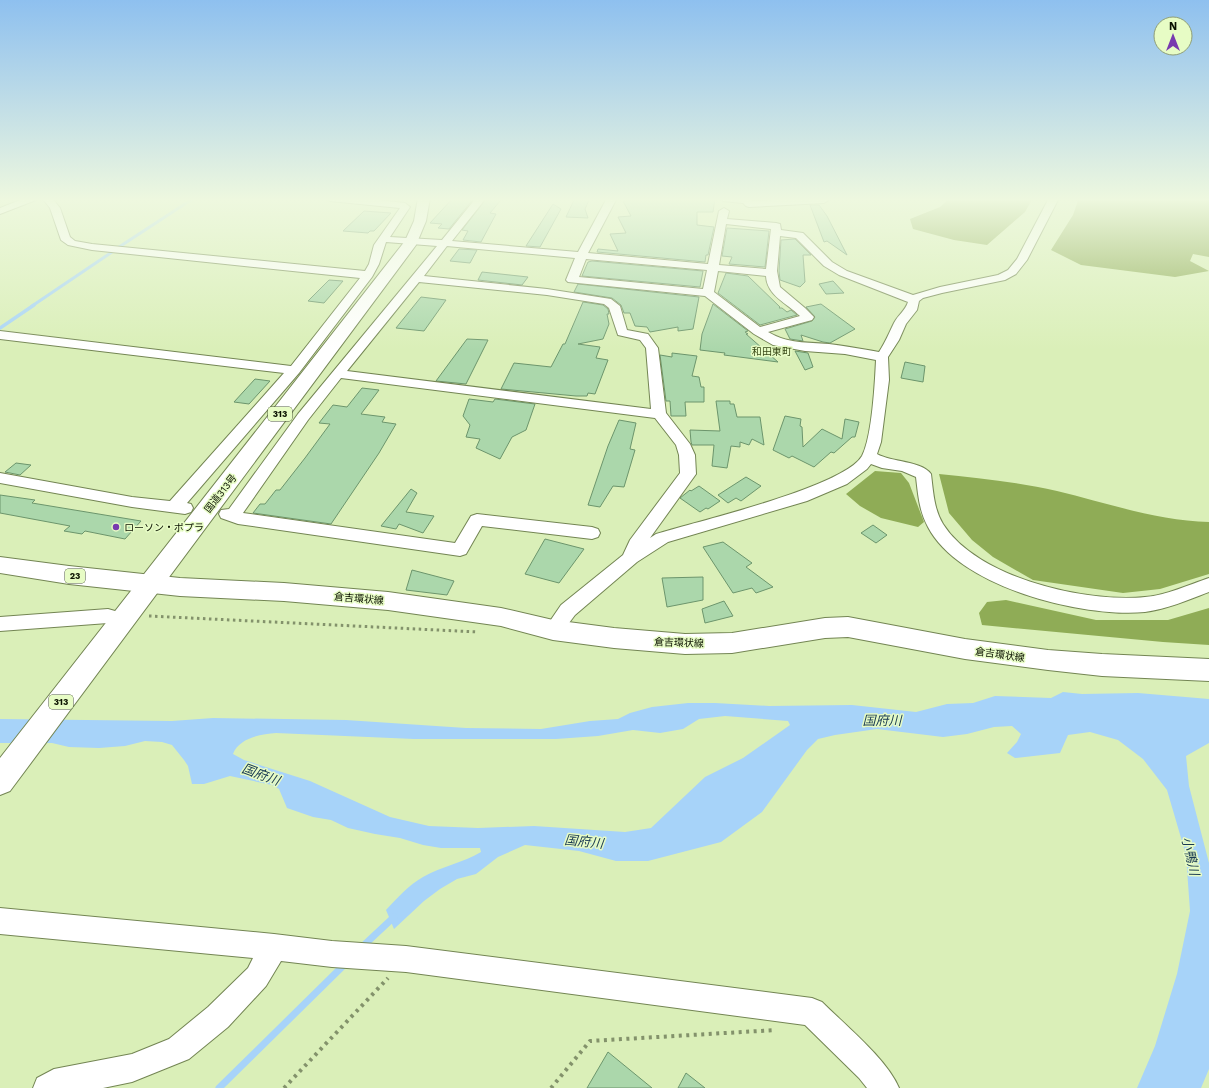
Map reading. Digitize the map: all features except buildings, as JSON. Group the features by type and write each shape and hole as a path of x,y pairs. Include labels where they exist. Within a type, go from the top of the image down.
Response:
{"main road":[{"name":"国道313号","path":"0,781 406,249"},
{"name":"23","path":"0,565 150,584"},
{"name":"倉吉環状線","path":"150,584 180,587 284,592 388,601 501,617 553,630 614,638 685,644 732,643 825,628 848,627 965,649 1048,660 1102,665 1209,670"}],"street":[{"path":"109,249 368,275"},
{"path":"0,478 132,502 180,508 294,370 368,275 379,249"},
{"path":"440,249 303,417 230,515 460,550 477,520 592,533"},
{"path":"511,249 770,273"},
{"path":"585,249 572,280 708,293 758,331 777,342 804,347 845,350 882,357"},
{"path":"708,293 717,249"},
{"path":"758,331 808,317 777,292 770,273 774,249"},
{"path":"813,249 828,264 842,273 914,300"},
{"path":"553,630 568,610 631,558 662,538 801,497 841,480 862,466 869,456 874,442 882,380 882,357 893,340 900,323 911,310 914,300 919,296 940,290 1001,278 1012,272 1022,260 1028,249"},
{"path":"415,278 547,292 607,301 614,306 622,332 644,337 652,348 659,414 683,444 687,455 688,474 636,544 631,558"},
{"path":"0,335 294,370"},
{"path":"338,374 659,414"},
{"path":"869,456 882,463 905,466 923,474 929,510 936,526 945,539 967,558 989,571 1032,589 1063,598 1093,603 1137,605 1168,600 1209,585"},
{"path":"0,624 124,618"},
{"path":"0,921 274,947 332,954 406,959 812,1012 869,1068 885,1088"},
{"path":"47,1088 54,1083 132,1068 179,1049 218,1017 257,978 274,947"}],"path":[{"path":"124,618 270,621 483,632"},
{"path":"284,1088 406,959"},
{"path":"551,1088 590,1041 779,1030"}],"green space":[{"path":"1052,249 1209,249 1209,257 1193,254 1190,261 1209,271 1175,277 1081,265 1051,250"},
{"path":"875,471 901,473 909,483 924,522 918,527 881,518 860,506 846,494"},
{"path":"939,474 1028,485 1152,515 1190,521 1209,522 1209,574 1160,589 1123,593 1033,580 993,557 972,540 949,513"},
{"path":"1006,600 1096,620 1168,620 1209,608 1209,645 982,625 979,613 987,602"}],"water":[{"path":"1063,692 1082,694 1138,693 1209,699 1209,743 1186,756 1189,786 1209,863 1209,1069 1201,1088 1137,1088 1155,1046 1177,974 1190,911 1186,855 1167,790 1143,759 1118,740 1090,732 1068,735 1060,753 1015,758 1007,753 1017,742 1021,734 1012,726 994,727 967,734 943,737 877,729 818,739 807,750 762,812 721,842 648,861 616,861 579,851 525,845 498,857 476,874 457,879 440,889 424,901 394,929 386,910 403,892 430,873 481,852 480,848 441,848 348,828 331,820 313,817 287,808 279,789 272,785 230,776 204,784 192,784 188,766 184,760 172,745 162,742 145,741 125,746 99,748 69,747 52,743 0,743 0,719 172,721 213,718 346,720 466,728 541,729 590,721 618,719 630,713 652,707 688,703 769,706 852,705 916,712 947,704 973,703 995,696 1051,698","holes":["725,716 788,721 790,725 743,758 705,777 651,828 625,832 534,826 478,828 429,826 390,817 310,781 244,760 233,754 240,744 251,738 264,734 276,733 414,739 556,739 598,736 633,730 660,733 683,729 699,719"]}],"waterway":[{"path":"32,306 112,252"},
{"path":"0,328 34,305"},
{"path":"363,946 394,917"},
{"path":"219,1088 345,964"}],"place":[{"name":"ローソン・ポプラ","path":"116,527"}],"district":[{"name":"和田東町","path":"772,351"}],"water label":[{"name":"国府川","path":"882,720"},
{"name":"国府川","path":"261,774"},
{"name":"国府川","path":"584,841"},
{"name":"小鴨川","path":"1191,856"}]}
